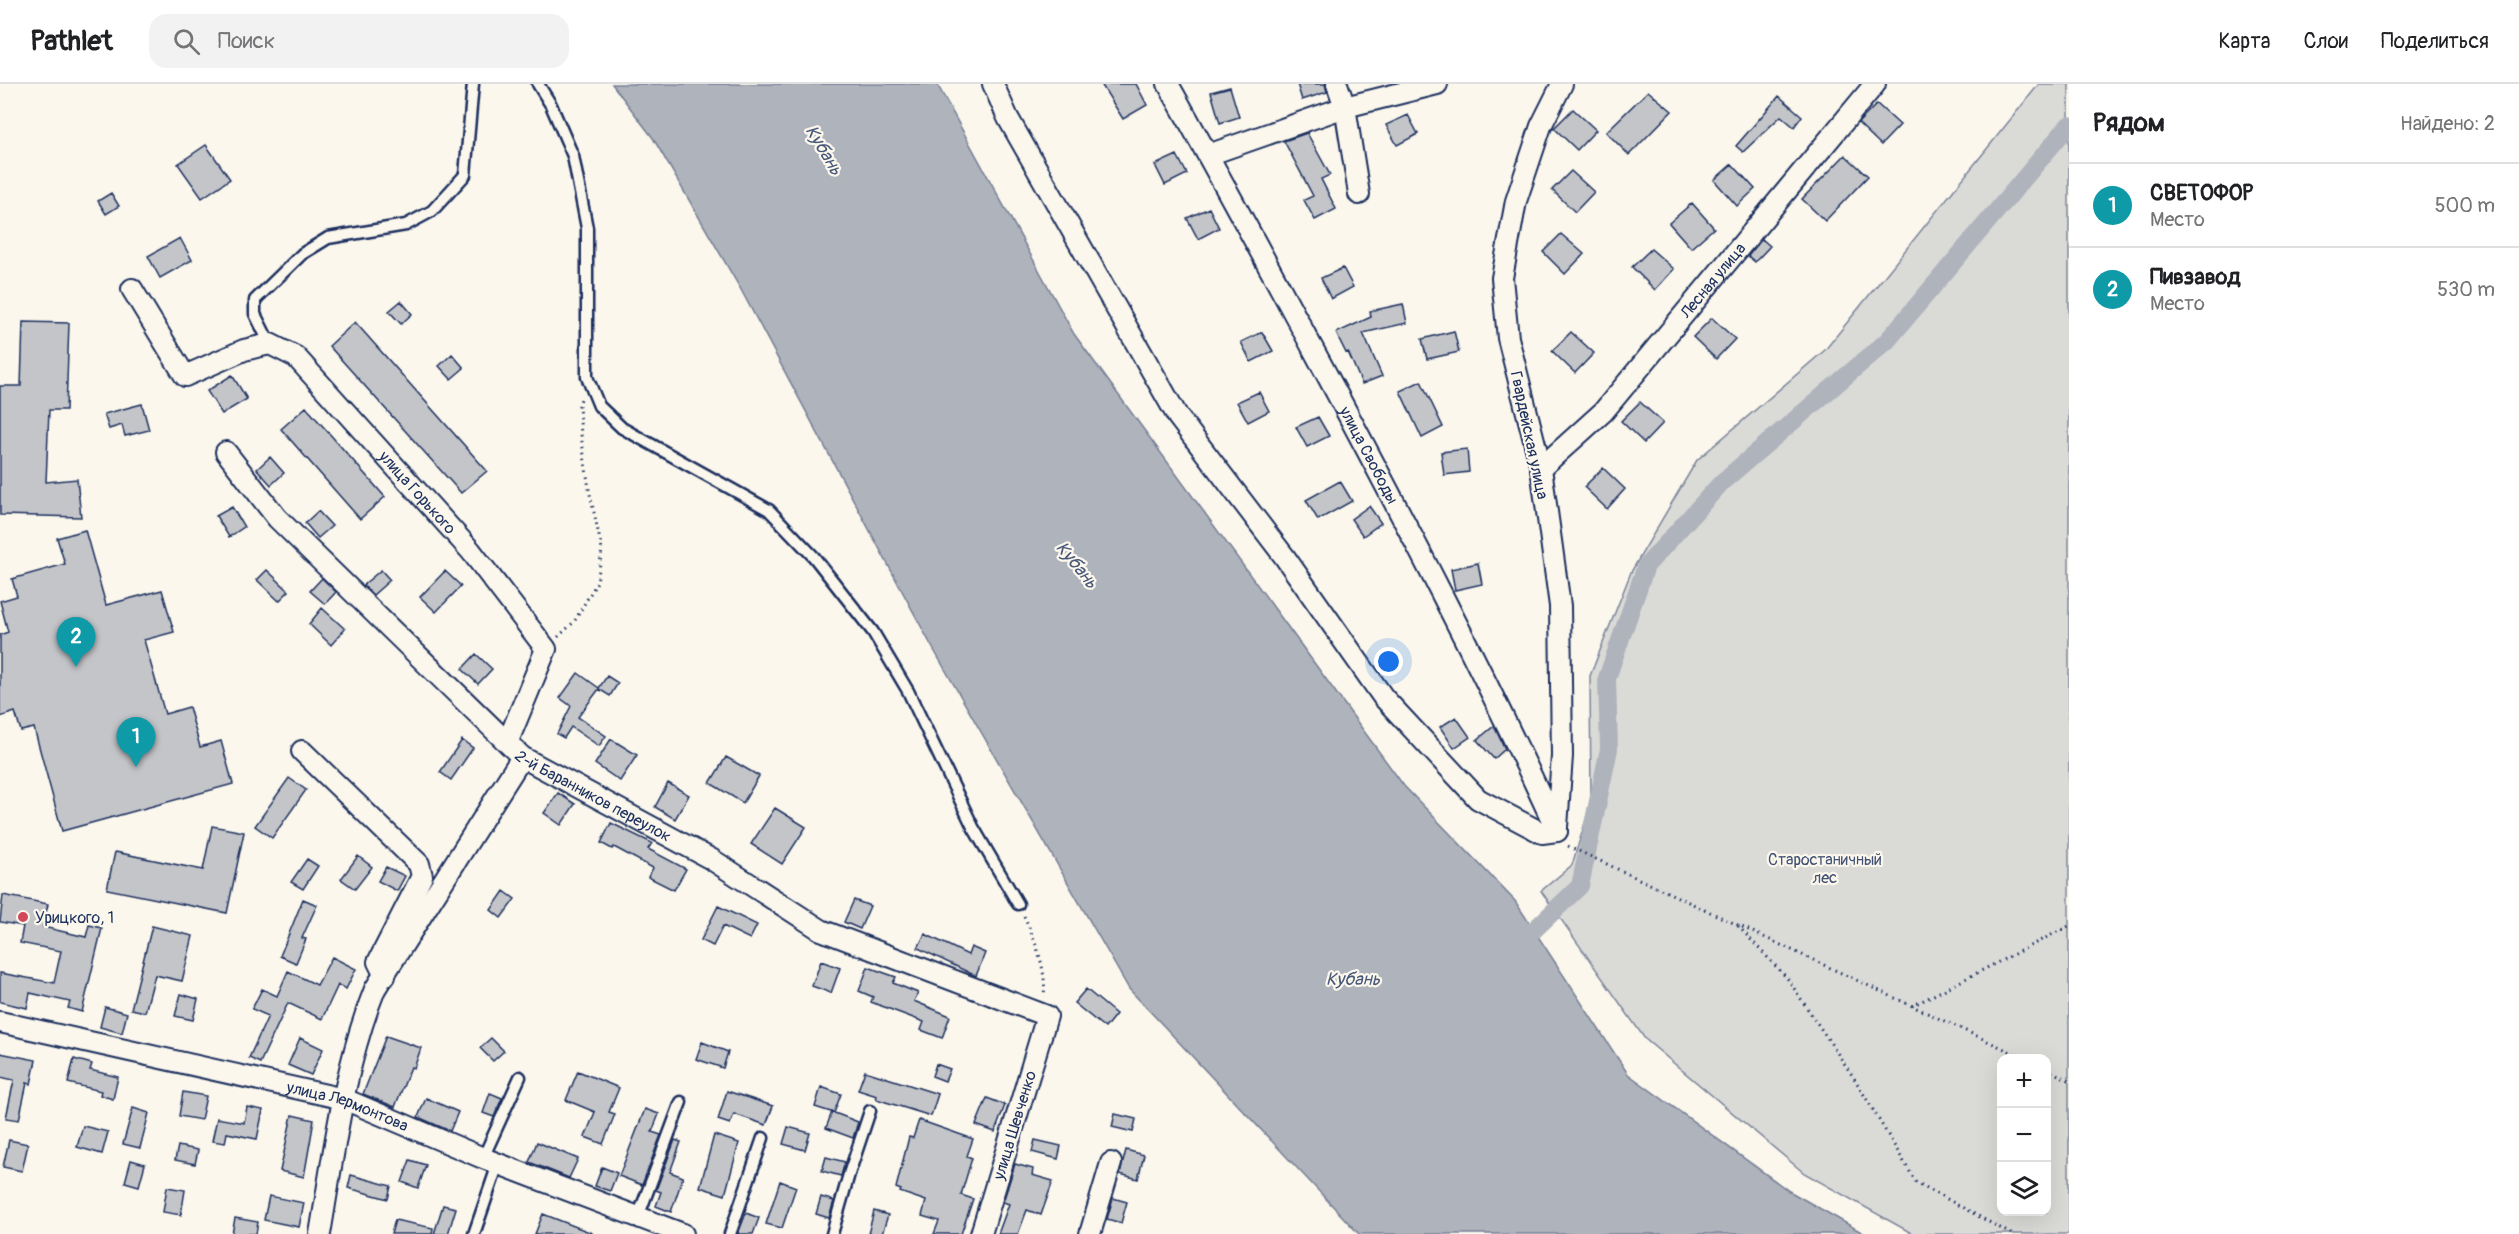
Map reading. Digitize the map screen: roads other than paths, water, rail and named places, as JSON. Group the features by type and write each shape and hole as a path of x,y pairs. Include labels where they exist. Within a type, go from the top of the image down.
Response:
{"street":[{"path":"993,84 1008,118 1178,417 1284,556 1383,697 1478,799 1550,832"},
{"name":"улица Свободы","path":"1168,84 1208,154 1400,515 1504,716 1550,832"},
{"path":"1337,84 1345,107 1359,194"},
{"path":"1208,154 1345,107 1437,84"},
{"name":"Гвардейская улица","path":"1550,832 1562,756 1560,606 1541,468 1508,338 1502,278 1516,201 1541,126 1562,84"},
{"name":"Лесная улица","path":"1541,468 1603,412 1875,84"},
{"path":"132,289 185,376 244,350 270,344"},
{"name":"улица Горького","path":"270,344 296,357 352,418 471,551 546,649 508,741"},
{"name":"2-й Баранников переулок","path":"226,452 277,518 522,757 711,859 821,930 1042,1014"},
{"path":"302,751 419,864 422,876 378,962 385,976"},
{"path":"320,1234 359,1028 375,989 522,757"},
{"name":"улица Шевченко","path":"981,1234 1042,1014"},
{"name":"улица Лермонтова","path":"0,1022 344,1099 491,1161 683,1234"},
{"path":"1090,1234 1111,1163"}],"lane":[{"path":"270,344 255,314 255,300 302,254 328,238 405,225 432,211 465,174 473,84"},
{"path":"538,84 551,105 573,156 587,228 587,377 599,406 622,428 769,510 814,557 873,632 908,691 973,827 1018,904"},
{"path":"474,1234 491,1161 520,1077"},
{"path":"638,1217 681,1102"},
{"path":"832,1234 870,1111"},
{"path":"730,1234 764,1138"}],"water":[{"name":"Кубань","path":"612,84 937,84 1074,334 1404,786 1515,901 1628,1074 1789,1191 1865,1234 1359,1234 1129,989 931,645 740,288 653,138"}],"waterway":[{"path":"1534,930 1580,886 1609,749 1607,678 1646,566 1722,482 1887,341 2069,125"}],"place":[{"name":"Пивзавод","path":"76,667"},
{"name":"СВЕТОФОР","path":"136,767"},
{"name":"Урицкого, 1","path":"23,917"}],"park label":[{"name":"Старостаничный лес","path":"1825,868"}]}
